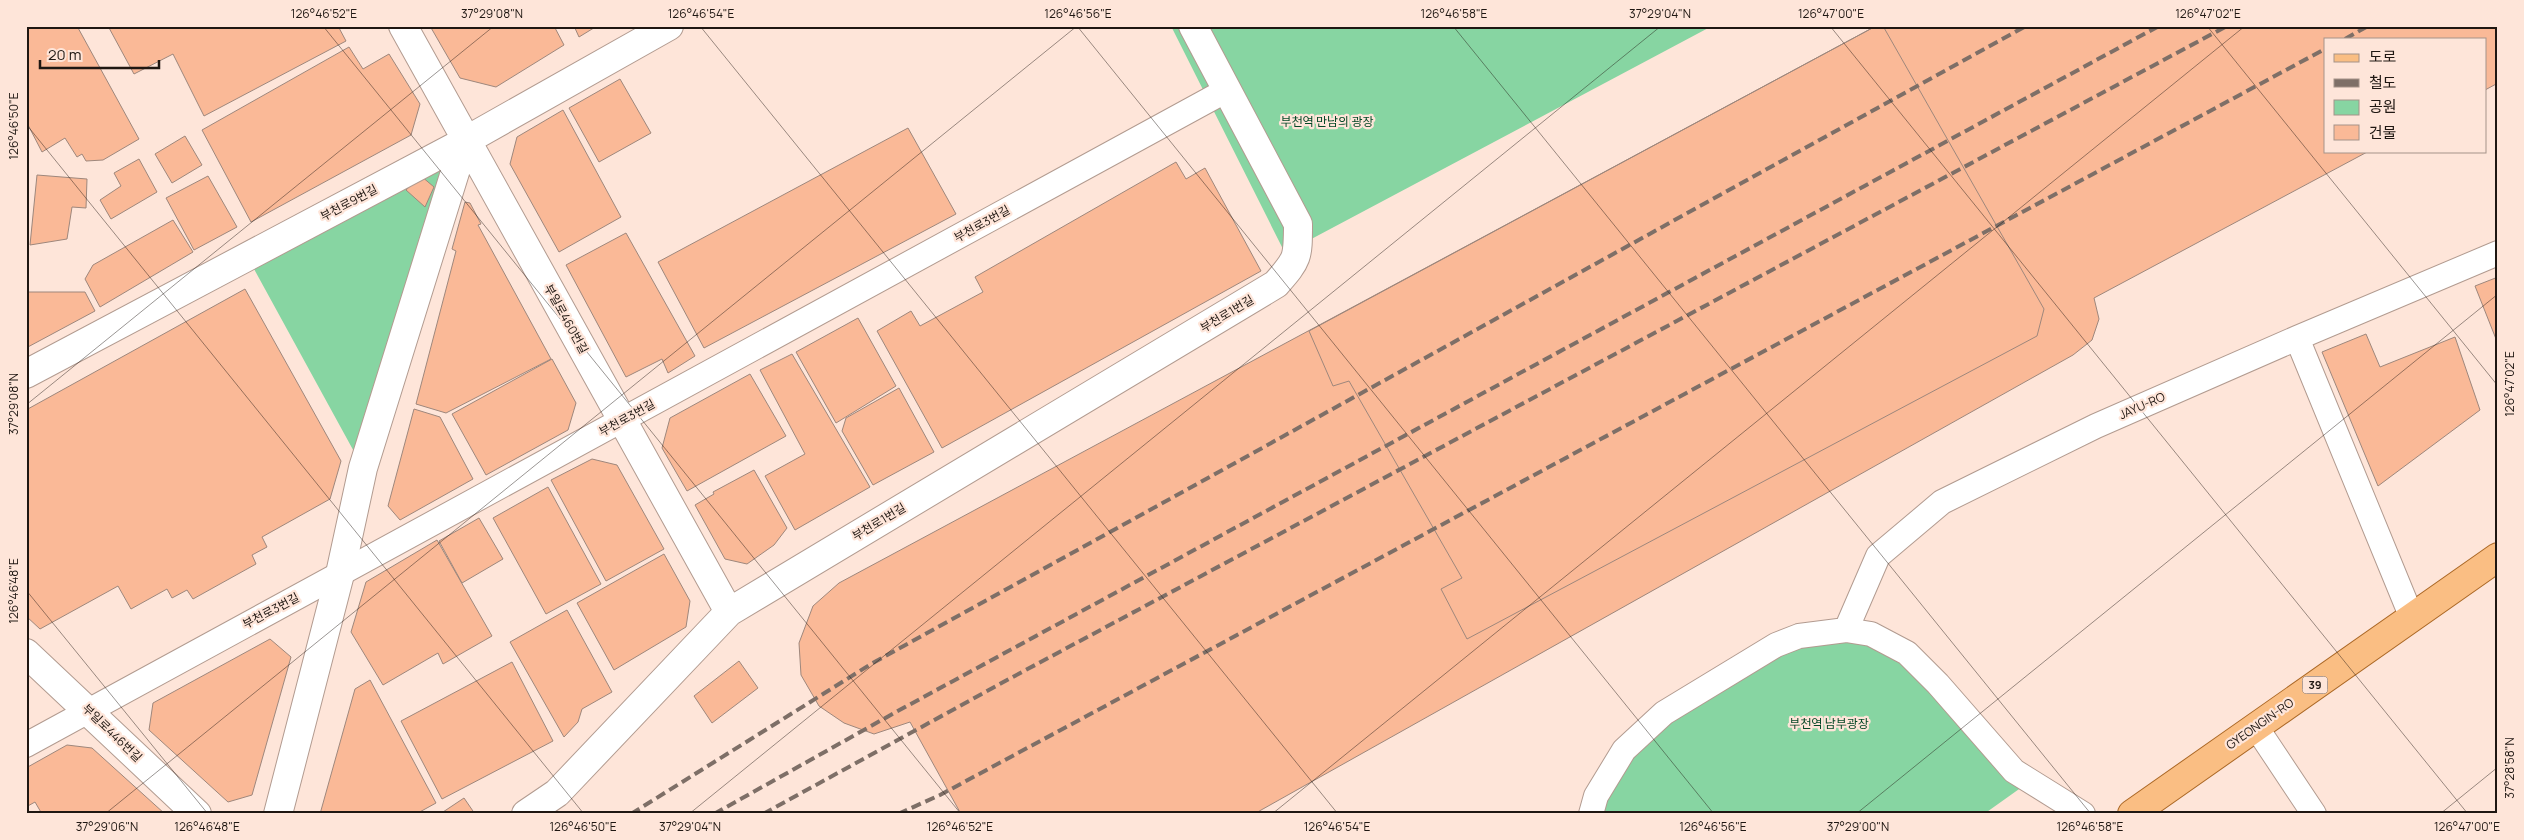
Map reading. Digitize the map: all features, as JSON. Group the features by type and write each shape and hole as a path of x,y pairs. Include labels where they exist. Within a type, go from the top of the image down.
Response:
{"main road":[{"name":"GYEONGIN-RO","path":"2132,814 2498,557"}],"street":[{"name":"부일로460번길","path":"403,26 729,612"},
{"name":"부천로9번길","path":"26,374 248,258 465,140 668,26"},
{"path":"1193,26 1228,90"},
{"name":"부천로1번길","path":"526,814 557,793 729,612 1276,284 1298,255 1298,224 1228,90"},
{"path":"278,814 340,574 363,468 465,140"},
{"name":"부일로446번길","path":"26,653 89,710 197,814"}],"lane":[{"name":"부천로3번길","path":"26,745 1228,90"},
{"name":"JAYU-RO","path":"1846,630 1878,556 1942,502 2096,426 2498,253"},
{"path":"2297,338 2412,618"},
{"path":"1591,814 1596,796 1624,750 1664,712 1776,645 1799,636 1846,630 1871,634 1907,653 1938,684 2014,771 2083,814"},
{"path":"2256,727 2314,814"}],"green space":[{"name":"부천역 만남의 광장","path":"1171,26 1712,26 1285,253"},
{"path":"458,145 363,468 248,258"},
{"name":"부천역 남부광장","path":"1860,632 1922,667 2029,782 1984,814 1592,814 1655,721 1776,645"}],"building":[{"path":"26,26 77,26 139,139 103,160 86,161 82,154 77,157 65,138 42,152 26,121"},
{"path":"108,26 338,26 346,41 204,116 173,54 134,74"},
{"path":"430,26 554,26 564,45 496,87 460,78"},
{"path":"574,26 597,26 579,37"},
{"path":"1876,26 2494,26 2498,33 2498,83 2486,89 2486,38 2324,38 2324,152 2367,152 2094,298 2099,319 2092,340 2073,355 1254,814 961,814 910,722 874,734 844,723 819,706 801,675 799,643 813,606 839,583"},
{"path":"1876,26 1883,26 2044,309 2037,336 1467,639 1441,589 1462,578 1349,381 1333,386 1309,331"},
{"path":"349,47 363,69 389,54 420,104 411,135 251,222 202,130"},
{"path":"620,79 651,133 599,162 569,108"},
{"path":"563,110 621,217 559,252 510,164 517,137"},
{"path":"908,128 956,214 704,348 658,262"},
{"path":"185,136 202,165 172,183 155,154"},
{"path":"139,159 157,192 111,219 100,200 121,186 114,173"},
{"path":"1176,162 1186,179 1205,168 1261,271 942,448 877,331 911,311 920,326 983,292 975,277"},
{"path":"37,175 87,179 86,208 72,207 67,239 30,245"},
{"path":"208,176 237,227 194,250 166,198"},
{"path":"421,176 434,187 425,207 406,190"},
{"path":"465,202 470,203 481,224 478,225 551,359 446,413 416,404 456,251 452,249"},
{"path":"173,220 193,252 100,307 85,279 93,265"},
{"path":"626,233 695,356 668,373 662,359 626,377 566,265"},
{"path":"2498,277 2498,344 2475,286"},
{"path":"245,289 341,461 330,499 262,537 267,547 252,555 256,564 193,599 187,590 172,598 167,589 131,609 118,586 40,629 26,616 26,410"},
{"path":"26,292 85,292 95,311 26,348"},
{"path":"858,318 896,386 836,423 796,352"},
{"path":"2366,334 2380,367 2455,337 2480,410 2378,486 2322,352"},
{"path":"792,354 870,487 795,530 765,476 805,454 760,370"},
{"path":"552,359 576,403 568,430 486,475 452,414"},
{"path":"750,374 786,436 687,491 662,448 670,418"},
{"path":"899,388 934,452 873,485 842,431 846,418"},
{"path":"414,409 440,417 473,479 400,520 388,506"},
{"path":"592,459 617,465 664,549 606,581 551,480"},
{"path":"754,470 787,528 774,545 747,564 725,559 695,505 714,494 713,492"},
{"path":"548,487 601,584 546,614 493,518"},
{"path":"479,518 503,559 462,583 439,541"},
{"path":"437,540 492,636 443,664 438,653 383,685 351,632 366,582"},
{"path":"664,554 690,601 686,627 614,670 577,603"},
{"path":"567,610 612,692 582,709 578,722 564,737 510,642"},
{"path":"270,639 291,657 252,795 228,802 149,730 153,703"},
{"path":"739,661 758,688 712,723 694,696"},
{"path":"512,662 553,741 442,799 401,721"},
{"path":"370,680 436,803 416,814 320,814 355,689"},
{"path":"67,745 92,748 165,814 42,814 35,802 26,807 26,768"},
{"path":"464,798 475,814 440,814"}],"railway":[{"path":"631,814 871,664 2026,26"},
{"path":"714,814 896,712 2159,26"},
{"path":"763,814 1009,679 2227,26"},
{"path":"2347,38 2368,26"},
{"path":"898,814 940,795 2324,50"}]}
